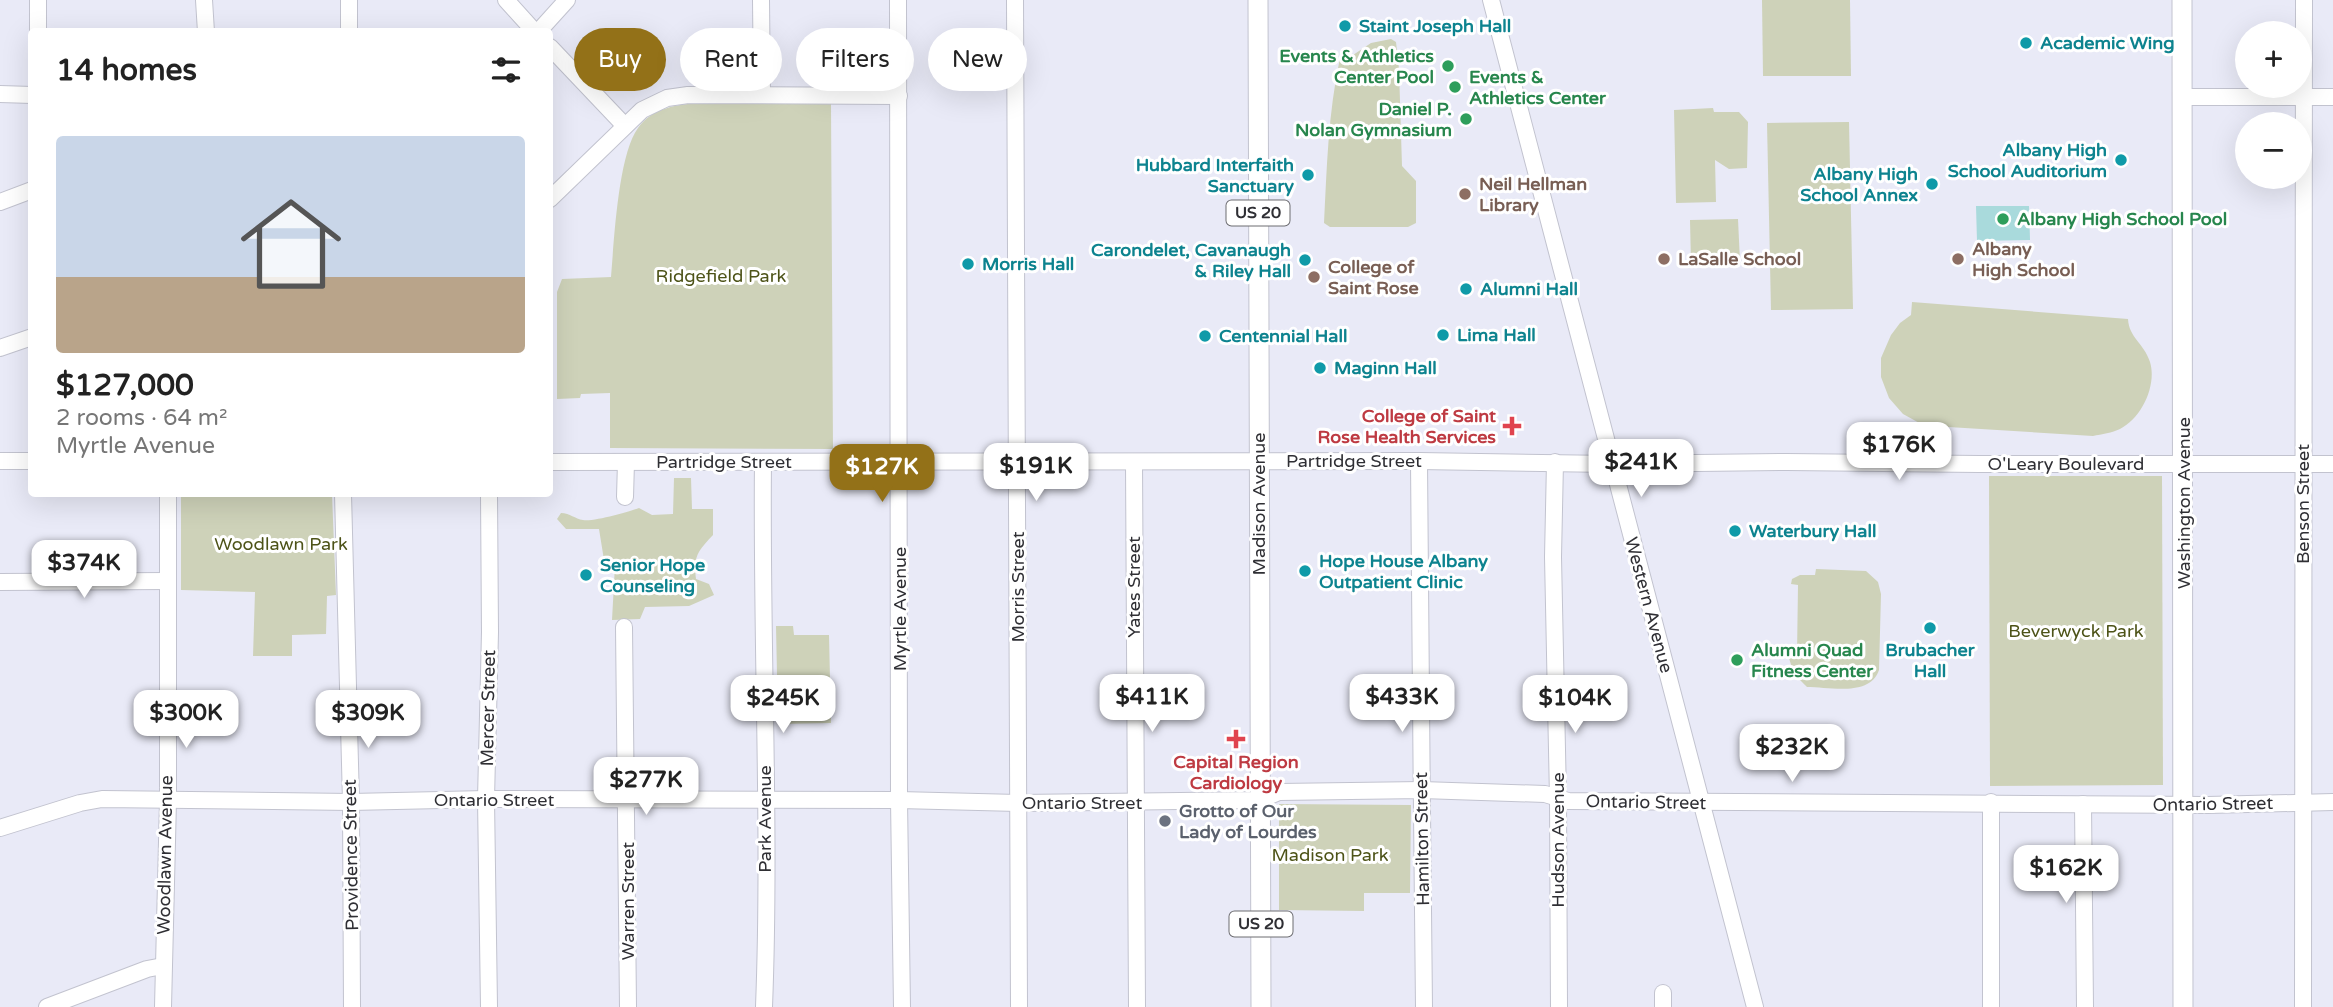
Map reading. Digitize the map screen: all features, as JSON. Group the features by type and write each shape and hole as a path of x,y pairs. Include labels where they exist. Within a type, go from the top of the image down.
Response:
{"main road":[{"name":"Madison Avenue","path":"1258,0 1261,1007"},
{"name":"Washington Avenue","path":"2182,0 2183,1007"}],"street":[{"path":"38,0 38,28"},
{"path":"204,0 206,28"},
{"path":"349,0 349,28"},
{"path":"506,0 532,28"},
{"path":"540,28 566,0"},
{"path":"761,0 762,95"},
{"name":"Myrtle Avenue","path":"898,0 899,800 902,1007"},
{"name":"Morris Street","path":"1015,0 1019,1007"},
{"name":"Western Avenue","path":"1491,0 1755,1007"},
{"name":"Benson Street","path":"2304,0 2304,21"},
{"path":"553,50 625,126"},
{"path":"0,94 28,95"},
{"path":"553,196 648,106 674,96 899,96"},
{"path":"2182,97 2235,97"},
{"path":"2312,97 2333,97"},
{"name":"Benson Street","path":"2303,1007 2304,98"},
{"path":"0,202 28,192"},
{"path":"0,348 28,338"},
{"path":"0,461 28,461"},
{"name":"Partridge Street","path":"553,462 1419,461 1612,464"},
{"name":"Hamilton Street","path":"1419,461 1423,1007"},
{"name":"O'Leary Boulevard","path":"1612,464 1787,461 2184,464"},
{"path":"625,497 626,462"},
{"name":"Park Avenue","path":"763,462 761,592 766,956 764,1007"},
{"name":"Yates Street","path":"1134,462 1137,1007"},
{"name":"Hudson Avenue","path":"1555,462 1553,557 1559,1007"},
{"path":"2184,464 2333,464"},
{"name":"Woodlawn Avenue","path":"163,1007 168,800 168,497"},
{"name":"Providence Street","path":"343,497 351,802 352,1007"},
{"name":"Mercer Street","path":"489,497 486,799 489,1007"},
{"path":"0,582 168,581"},
{"name":"Warren Street","path":"624,627 628,1007"},
{"name":"Ontario Street","path":"0,828 80,803 102,799 1134,803 1260,800 1279,792 1422,790 1545,794 1568,801 1701,803 2333,802"},
{"path":"1991,802 1991,1007"},
{"path":"2083,804 2085,1007"},
{"path":"47,1007 147,969 163,966"}],"green space":[{"path":"1762,0 1850,0 1851,76 1763,76"},
{"path":"1391,39 1396,42 1399,69 1402,166 1416,181 1416,223 1408,227 1330,227 1324,223 1327,161 1340,58 1353,55 1371,43"},
{"name":"Ridgefield Park","path":"701,103 831,104 833,449 610,448 610,393 581,394 580,398 557,399 557,292 562,279 611,277 621,178 631,141 644,121 658,112 675,106"},
{"path":"1713,108 1714,112 1739,112 1748,122 1747,168 1729,169 1715,160 1716,202 1676,203 1674,110"},
{"path":"1849,122 1853,309 1771,310 1767,123"},
{"path":"1738,219 1740,262 1691,263 1690,220"},
{"path":"1912,302 2128,319 2131,331 2144,350 2152,371 2146,400 2128,424 2114,432 2093,436 1923,425 1903,414 1889,398 1881,377 1881,358 1891,335 1900,323 1911,315"},
{"name":"Beverwyck Park","path":"1989,476 2162,476 2163,785 1990,786"},
{"path":"674,478 691,478 692,509 713,509 713,535 698,554 695,571 696,579 709,584 714,595 689,606 645,607 640,619 612,620 615,565 604,560 599,529 566,529 557,519 561,513 583,520 594,520 639,508 652,515 673,514"},
{"name":"Woodlawn Park","path":"181,497 332,497 336,595 327,596 326,634 292,635 292,656 253,656 255,592 181,590"},
{"path":"1816,569 1866,571 1878,582 1881,594 1879,670 1867,684 1848,689 1807,687 1794,674 1788,655 1797,655 1798,585 1791,584 1792,579 1800,575 1815,575"},
{"path":"776,626 793,626 794,635 829,635 831,723 778,724"},
{"name":"Madison Park","path":"1279,804 1411,805 1410,893 1364,893 1364,911 1279,910"}],"shaded area":[{"name":"Albany High School Pool","path":"1976,206 2029,206 2030,240 1977,241"}],"place":[{"name":"Staint Joseph Hall","path":"1345,26"},
{"name":"Academic Wing","path":"2026,43"},
{"name":"Events & Athletics Center Pool","path":"1448,66"},
{"name":"Events & Athletics Center","path":"1455,87"},
{"name":"Daniel P. Nolan Gymnasium","path":"1466,119"},
{"name":"Albany High School Auditorium","path":"2121,160"},
{"name":"Hubbard Interfaith Sanctuary","path":"1308,175"},
{"name":"Albany High School Annex","path":"1932,184"},
{"name":"Neil Hellman Library","path":"1465,194"},
{"name":"Albany High School Pool","path":"2003,219"},
{"name":"LaSalle School","path":"1664,259"},
{"name":"Albany High School","path":"1958,259"},
{"name":"Carondelet, Cavanaugh & Riley Hall","path":"1305,260"},
{"name":"Morris Hall","path":"968,264"},
{"name":"College of Saint Rose","path":"1314,277"},
{"name":"Alumni Hall","path":"1466,289"},
{"name":"Lima Hall","path":"1443,335"},
{"name":"Centennial Hall","path":"1205,336"},
{"name":"Maginn Hall","path":"1320,368"},
{"name":"College of Saint Rose Health Services","path":"1512,426"},
{"name":"Waterbury Hall","path":"1735,531"},
{"name":"Hope House Albany Outpatient Clinic","path":"1305,571"},
{"name":"Senior Hope Counseling","path":"586,575"},
{"name":"Brubacher Hall","path":"1930,628"},
{"name":"Alumni Quad Fitness Center","path":"1737,660"},
{"name":"Capital Region Cardiology","path":"1236,739"},
{"name":"Grotto of Our Lady of Lourdes","path":"1165,821"}]}
